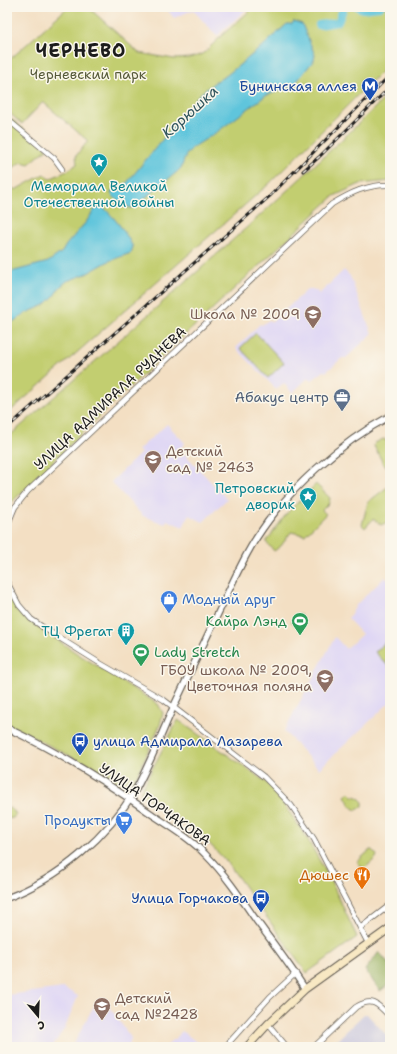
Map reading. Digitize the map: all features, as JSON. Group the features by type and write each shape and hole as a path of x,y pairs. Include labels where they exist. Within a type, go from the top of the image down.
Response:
{"main road":[{"path":"247,1047 268,1024 305,989 390,928"}],"street":[{"path":"7,119 54,158 62,169"},
{"name":"УЛИЦА АДМИРАЛА РУДНЕВА","path":"7,526 14,507 28,491 332,204 358,189 390,185"},
{"path":"7,898 37,884 70,863 107,828 129,798 150,761 233,582 260,532 291,494 311,474 356,437 390,416"},
{"path":"7,582 19,605 31,619 50,632 164,700 264,777 291,806 314,839 368,943"},
{"name":"УЛИЦА ГОРЧАКОВА","path":"7,728 52,749 72,761 129,798 206,854 238,893 296,973 305,989"},
{"path":"360,928 390,905"},
{"path":"225,1047 270,997 296,973"},
{"path":"314,1047 356,1007 363,1003 369,1001 373,1002 381,1007 390,1017"},
{"path":"268,1024 287,1047"}],"shaded area":[{"path":"165,7 249,7 217,36 193,10 174,18"},
{"name":"Школа № 2009","path":"344,270 350,276 372,334 346,358 342,358 326,372 324,371 311,381 308,378 292,393 284,383 276,389 236,348 260,324 262,325 269,320 272,322 308,289 316,290 319,294"},
{"name":"Детский сад № 2463","path":"167,424 185,443 180,449 227,499 203,522 189,515 183,527 167,520 165,524 143,516 111,482 141,453 138,450"},
{"path":"385,577 390,582 390,702 319,769 284,731 335,637 346,649 362,634 348,619 357,604"},
{"path":"64,988 78,996 65,1028 52,1047 9,1047 7,1043 7,995"},
{"name":"Детский сад №2428","path":"106,1002 131,1038 129,1046 72,1047 95,1004"},
{"path":"364,1014 367,1014 390,1039 390,1047 330,1047"},
{"path":"182,1031 203,1047 166,1047"}],"green space":[{"name":"Черневский парк","path":"68,7 88,7 139,53 174,59 190,58 203,54 254,7 390,7 390,63 270,183 7,414 7,183 15,190 44,174 49,179 67,171 77,164 76,156 88,141 43,102 22,124 7,111 7,62"},
{"path":"390,93 390,181 360,184 334,196 90,425 11,503 7,511 7,438 249,226"},
{"path":"7,115 47,149 29,164 21,162 9,171 7,175"},
{"path":"256,333 284,363 268,378 240,348"},
{"path":"383,439 386,440 390,448 390,464 386,466 384,465 374,446 375,443"},
{"path":"316,484 330,498 329,503 322,510 326,514 305,535 291,532 281,546 274,551 266,542 287,513"},
{"path":"390,485 390,521 381,525 373,519 365,528 362,525 368,502"},
{"path":"7,592 21,615 78,654 158,704 163,713 160,725 133,784 125,787 68,755 7,724"},
{"path":"299,613 303,617 295,625 291,621"},
{"path":"389,639 390,640 390,668 375,652"},
{"path":"178,720 266,782 304,833 330,879 357,937 307,973 227,862 200,834 140,792"},
{"path":"349,792 363,802 363,806 357,810 351,807 345,796"},
{"path":"9,808 14,811 16,815 13,818 7,819 7,809"},
{"path":"370,850 377,855 376,858 365,868 362,868 358,861"},
{"path":"379,952 390,965 390,984 380,991 365,970"}],"water":[{"path":"294,21 302,24 315,55 314,60 294,85 265,96 217,132 192,148 186,155 181,168 135,206 131,208 125,206 111,194 112,191 125,185 200,94 227,75 287,24 292,24"},
{"path":"102,206 127,236 133,247 131,253 109,261 86,274 67,281 45,305 26,313 7,328 7,273 48,262 62,252 95,209"}],"waterway":[{"name":"Корюшка","path":"319,25 338,22 344,7"},
{"name":"Корюшка","path":"358,7 362,9 380,7"}],"railway":[{"path":"7,428 270,196 389,76"},
{"path":"303,171 390,87"}],"place":[{"name":"Бунинская аллея","path":"370,101"},
{"name":"Мемориал Великой Отечественной войны","path":"99,177"},
{"name":"Школа № 2009","path":"313,329"},
{"name":"Абакус центр","path":"342,412"},
{"name":"Детский сад № 2463","path":"153,474"},
{"name":"Петровский дворик","path":"308,511"},
{"name":"Модный друг","path":"169,614"},
{"name":"Кайра Лэнд","path":"300,636"},
{"name":"ТЦ Фрегат","path":"126,646"},
{"name":"Lady Stretch","path":"141,667"},
{"name":"ГБОУ школа № 2009, Цветочная поляна","path":"325,693"},
{"name":"улица Адмирала Лазарева","path":"80,756"},
{"name":"Продукты","path":"124,835"},
{"name":"Дюшес","path":"362,890"},
{"name":"Улица Горчакова","path":"261,913"},
{"name":"Детский сад №2428","path":"102,1021"}],"district":[{"name":"ЧЕРНЕВО","path":"81,51"}]}
